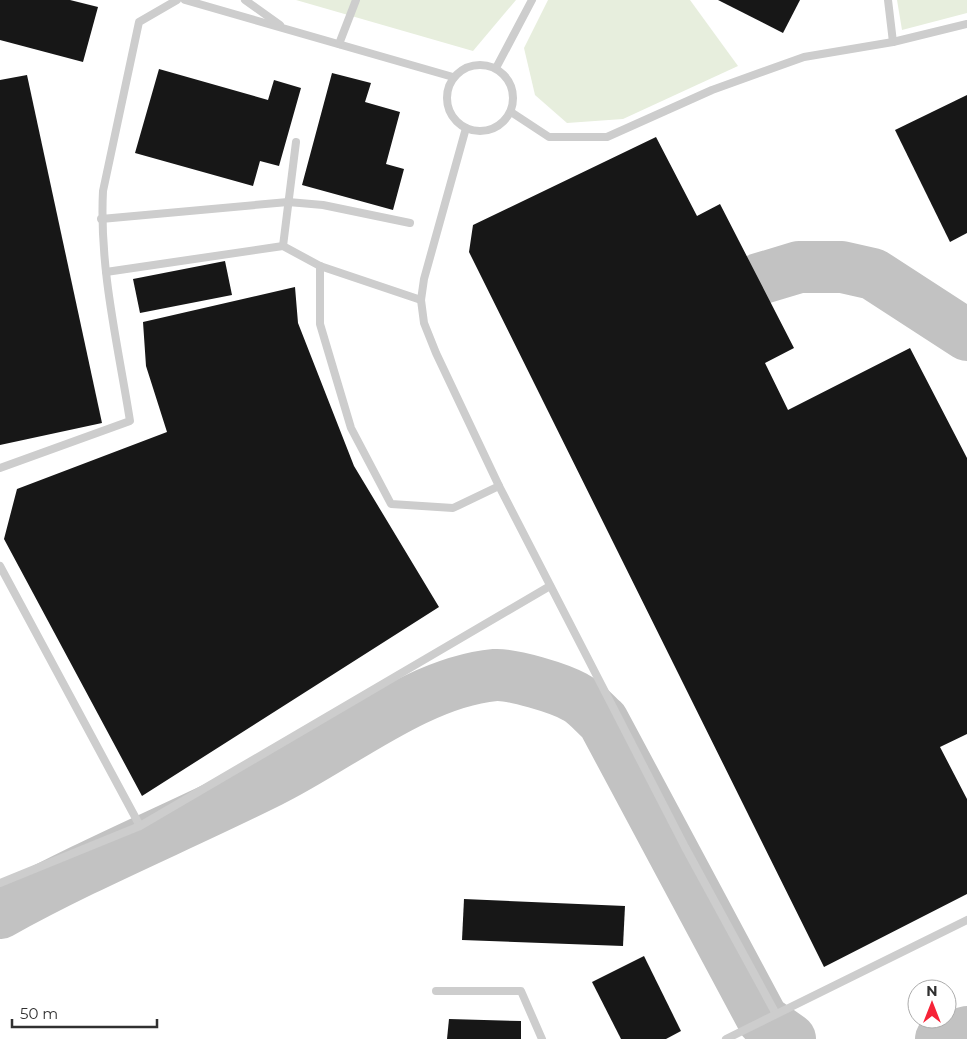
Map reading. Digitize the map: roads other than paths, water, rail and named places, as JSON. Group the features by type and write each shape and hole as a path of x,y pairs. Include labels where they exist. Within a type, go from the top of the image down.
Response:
{"lane":[{"path":"0,468 130,421 106,272 102,219 103,191 139,22 177,0"},
{"path":"185,0 453,78"},
{"path":"245,0 289,30"},
{"path":"339,44 356,0"},
{"path":"496,68 532,0"},
{"path":"888,0 893,42"},
{"path":"511,112 549,137 607,137 712,90 804,57 893,42 967,24"},
{"path":"485,64 496,68 506,76 512,87 514,99 511,112 504,122 492,130 479,131 466,128 458,123 447,106 447,91 453,78 462,70 473,65 485,64"},
{"path":"466,128 424,279 421,300 424,323 436,353 499,486 685,847 776,1014"},
{"path":"283,246 296,142"},
{"path":"102,219 288,202 324,205 410,223"},
{"path":"106,272 283,246 320,266 421,300"},
{"path":"320,266 320,324 351,428 391,504 453,508 499,486"},
{"path":"0,566 140,826"},
{"path":"0,883 140,826 550,586"},
{"path":"726,1039 967,920"},
{"path":"436,991 521,991 542,1039"}]}
